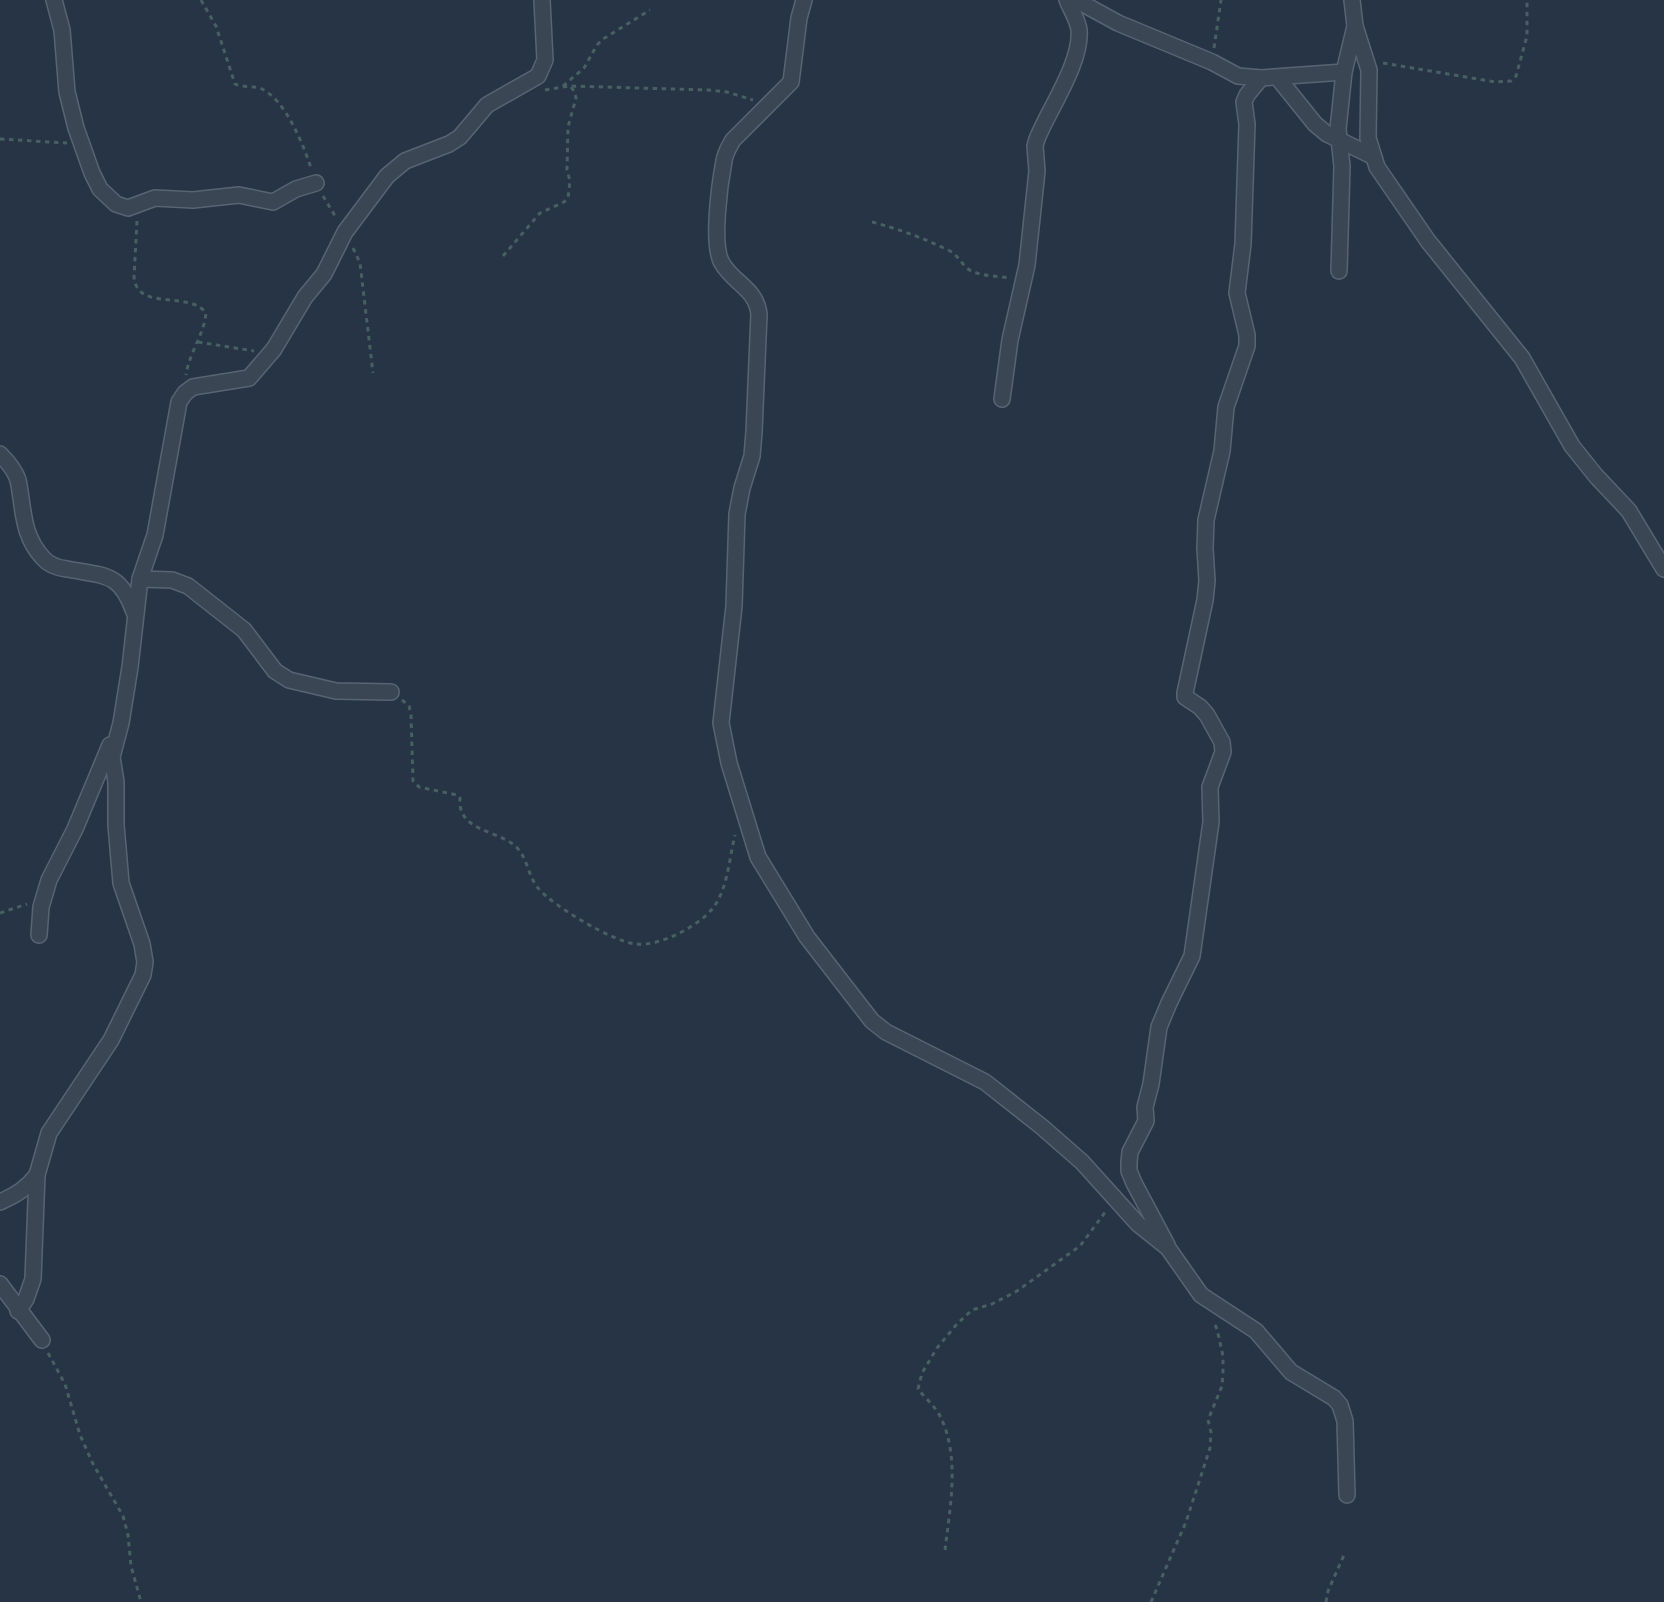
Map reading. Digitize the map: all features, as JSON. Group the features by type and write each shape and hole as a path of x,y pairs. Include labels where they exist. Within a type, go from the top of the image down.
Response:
{"street":[{"path":"54,0 62,30 67,92 82,144 100,189 116,204 128,208 155,198 193,200 239,195 273,202 296,189 316,183"},
{"path":"18,1311 26,1299 33,1278 37,1175 49,1133 111,1040 143,975 145,962 142,944 121,883 116,783 112,757 121,723 130,667 140,579 155,535 180,402 185,393 193,387 249,378 271,354 305,297 324,274 345,232 387,176 405,161 449,144 460,137 487,105 538,76 545,60 542,0"},
{"path":"804,0 799,18 791,82 733,140 728,149 724,160 717,217 717,252 721,262 753,296 758,303 759,314 752,456 737,514 734,606 721,723 729,764 758,857 807,937 872,1021 886,1032 986,1082 1064,1144 1095,1176 1114,1200 1138,1224 1168,1248"},
{"path":"1002,399 1011,340 1027,266 1037,171 1035,146 1067,78 1078,48 1077,20 1066,0"},
{"path":"1076,0 1118,23 1212,62 1238,76 1278,78 1344,72"},
{"path":"1352,0 1355,26 1366,60 1370,82 1368,138 1377,167 1428,241 1522,358 1572,446 1629,512 1664,569"},
{"path":"1339,271 1342,166 1338,129 1344,72 1355,26"},
{"path":"1261,78 1246,95 1244,102 1247,124 1244,220 1237,293 1246,335 1246,346 1226,407 1222,451 1206,520 1205,600 1185,693 1185,697 1207,715 1221,741 1223,752 1210,787 1210,822 1192,956 1159,1027 1151,1084 1145,1107 1146,1121 1130,1152 1129,1172 1168,1248 1201,1295 1256,1331 1291,1372 1334,1398 1340,1405 1345,1421 1347,1495"},
{"path":"1278,78 1314,124 1340,141 1372,156"},
{"path":"0,454 18,479 24,522 35,548 43,558 58,568 114,580 122,586 128,596 136,618"},
{"path":"140,579 172,580 188,586 244,630 275,671 289,680 336,691 391,692"},
{"path":"39,935 44,895 121,723"},
{"path":"0,1202 28,1187 37,1175"},
{"path":"0,1284 18,1311 42,1340"}],"path":[{"path":"201,0 216,26 235,84 259,87 269,93 283,109 303,146 316,183 360,263 373,373"},
{"path":"1212,62 1221,0"},
{"path":"1366,60 1457,77 1495,82 1511,81 1516,76 1527,36 1527,0"},
{"path":"561,88 584,68 603,39 650,10"},
{"path":"537,91 569,86 708,90 727,92 769,105"},
{"path":"503,256 540,213 568,198 570,181 567,170 568,127 576,98 569,86"},
{"path":"0,139 82,144"},
{"path":"128,208 135,213 138,229 135,286 138,291 146,296 184,302 204,310 205,317 198,342 187,366 185,387 180,402"},
{"path":"872,222 903,230 950,250 974,272 1023,280"},
{"path":"198,342 271,354"},
{"path":"391,692 409,706 413,781 419,788 457,795 460,798 464,816 469,822 513,844 524,854 537,888 581,920 623,941 637,945 652,944 673,937 712,910 721,894 742,807"},
{"path":"0,913 24,906 44,895"},
{"path":"945,1550 950,1509 951,1453 940,1416 918,1389 922,1373 937,1348 972,1310 992,1304 1017,1291 1080,1246 1114,1200"},
{"path":"1151,1602 1186,1522 1210,1448 1211,1432 1208,1419 1222,1386 1221,1347 1217,1329 1201,1295"},
{"path":"42,1340 65,1384 80,1435 93,1464 123,1516 128,1535 131,1566 141,1602"},
{"path":"1326,1602 1328,1591 1344,1555"}]}
